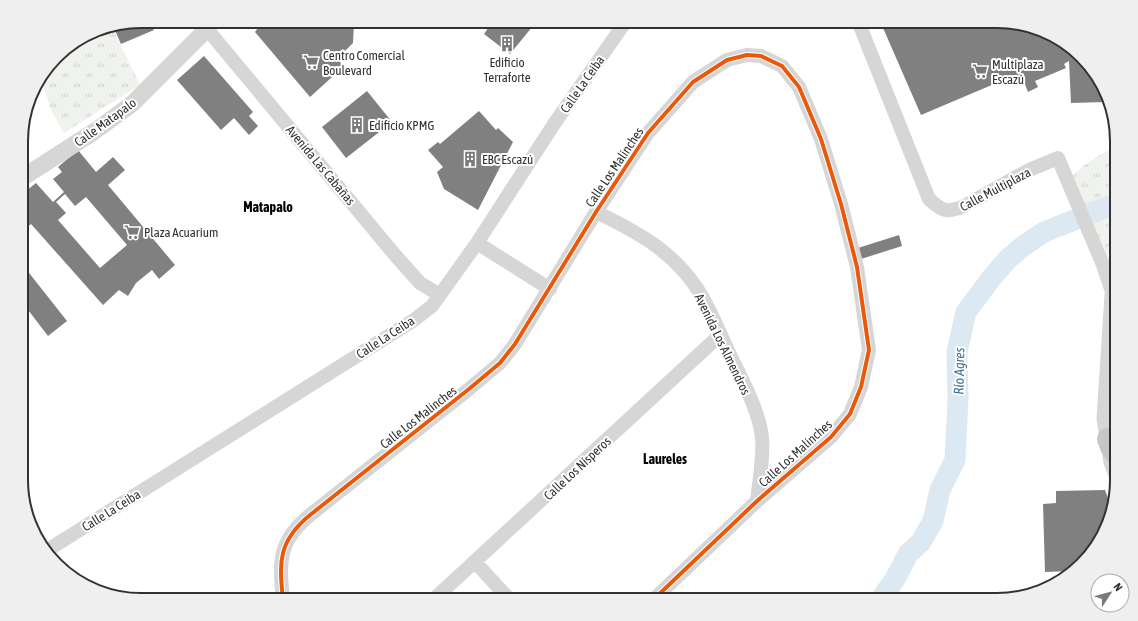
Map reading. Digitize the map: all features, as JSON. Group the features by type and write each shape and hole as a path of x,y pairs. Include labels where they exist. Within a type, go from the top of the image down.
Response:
{"street":[{"name":"Calle Matapalo","path":"28,174 95,131 132,104 207,28"},
{"name":"Avenida Las Cabañas","path":"212,28 395,255 420,283 440,295"},
{"name":"Calle La Ceiba","path":"50,548 414,320 432,306 477,243 554,124 621,28"},
{"name":"Calle Multiplaza","path":"861,28 929,199 937,207 944,211 953,210 964,206 1029,170 1058,158 1110,282"},
{"name":"Calle Los Malinches","path":"282,593 280,570 281,559 288,538 294,530 500,363 515,344 596,212 648,133 693,82 727,60 747,55 761,56 782,66 799,87 821,139 841,204 857,267 869,350 861,387 850,414 831,437 757,501 660,593"},
{"name":"Avenida Los Almendros","path":"596,212 655,244 680,266 702,298 747,389 757,417 762,437 757,501"},
{"path":"477,243 550,289"},
{"path":"1100,259 1110,265"},
{"name":"Calle Los Nísperos","path":"441,593 720,335"},
{"path":"1110,354 1105,420 1110,439"},
{"path":"475,562 504,593"}],"green space":[{"path":"114,31 140,85 64,133 51,110 43,84 56,66 72,51 84,43"},
{"path":"1110,149 1110,266 1106,261 1070,179 1085,164"}],"building":[{"path":"134,28 153,28 154,30 121,44 115,31"},
{"name":"Centro Comercial Boulevard","path":"258,28 354,28 353,43 339,57 342,68 310,97 255,32"},
{"name":"Edificio Terraforte","path":"488,28 531,28 510,54 484,34"},
{"name":"Multiplaza Escazú","path":"883,28 1004,28 1033,34 1060,47 1072,56 1087,72 1095,84 1102,102 1071,103 1069,61 1064,64 1066,68 1035,81 1038,87 1028,92 1022,77 1015,80 1013,76 921,115"},
{"path":"204,56 253,112 249,116 258,126 249,135 234,118 221,130 177,80"},
{"name":"Edificio KPMG","path":"367,91 392,122 346,158 322,127"},
{"name":"EBC Escazú","path":"479,111 496,130 498,128 513,142 478,210 444,189 437,172 443,167 428,150 438,142 440,144"},
{"name":"Plaza Acuarium","path":"78,150 96,172 113,157 125,170 108,185 175,265 159,279 152,270 136,283 128,296 119,290 103,305 31,224 28,227 28,189 36,183 53,202 64,192 53,179 62,172 58,167","holes":["65,194 75,206 86,197 127,245 100,268 58,220 66,213 56,202"]},
{"path":"899,235 902,246 861,259 858,248"},
{"path":"28,272 67,321 48,336 28,310"},
{"path":"1105,490 1108,499 1098,530 1082,555 1064,571 1045,572 1043,504 1056,503 1056,491"}],"waterway":[{"name":"Río Agres","path":"885,593 895,579 908,554 921,542 933,521 940,490 955,460 958,399 957,352 966,312 993,276 1008,259 1022,247 1044,232 1110,206"}],"cycle path":[{"path":"282,593 281,563 283,553 286,543 299,525 500,363 515,344 596,212 648,133 693,82 727,60 747,55 761,56 782,66 799,87 821,139 841,204 857,267 869,350 861,387 850,414 831,437 757,501 660,593"}],"place":[{"name":"Edificio Terraforte","path":"507,44"},
{"name":"Centro Comercial Boulevard","path":"311,62"},
{"name":"Multiplaza Escazú","path":"980,71"},
{"name":"Edificio KPMG","path":"357,125"},
{"name":"EBC Escazú","path":"470,159"},
{"name":"Plaza Acuarium","path":"132,232"}],"district":[{"name":"Matapalo","path":"268,207"},
{"name":"Laureles","path":"665,459"}]}
